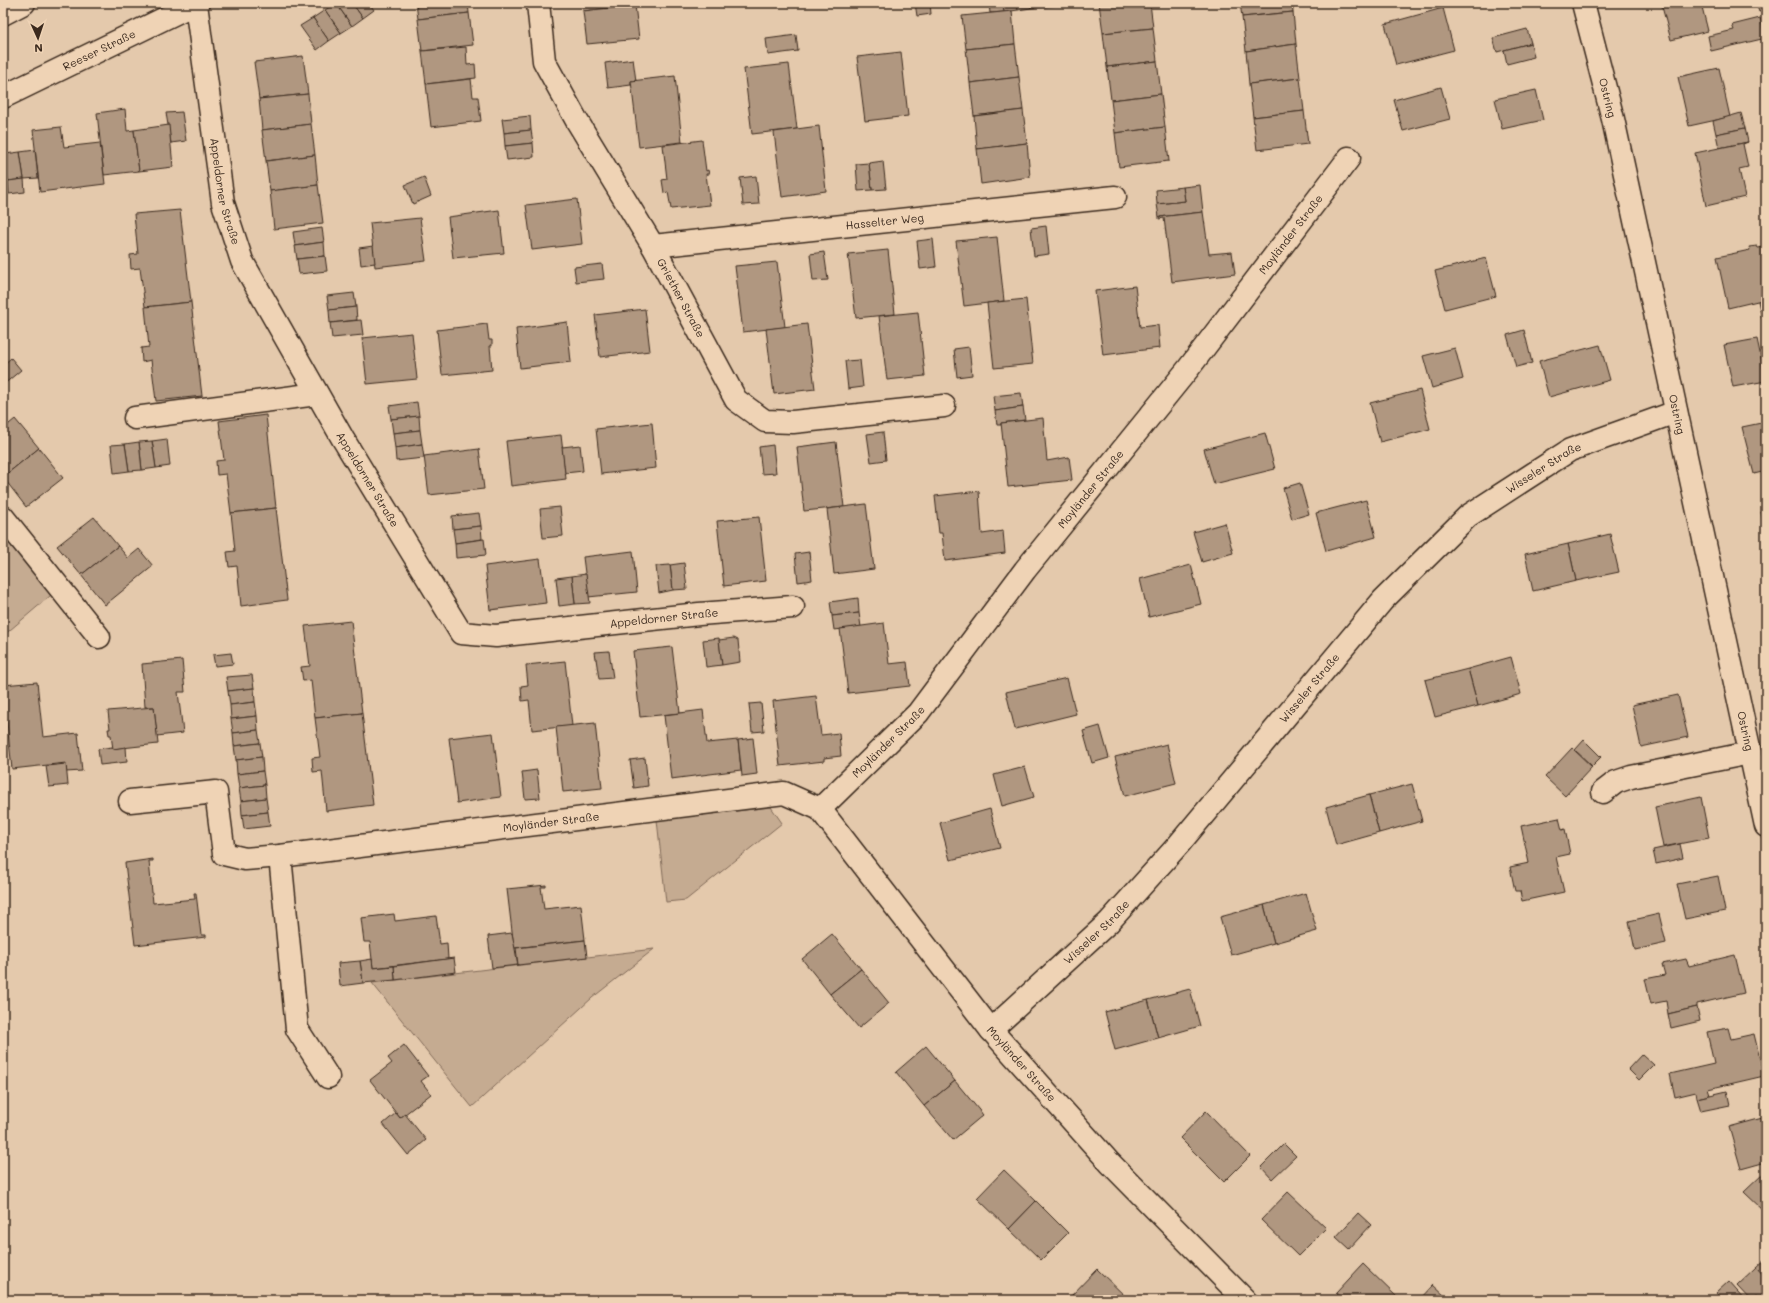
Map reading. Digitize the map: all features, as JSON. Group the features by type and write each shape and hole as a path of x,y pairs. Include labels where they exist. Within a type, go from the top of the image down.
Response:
{"street":[{"path":"3,14 24,3"},
{"name":"Reeser Straße","path":"3,97 197,3"},
{"name":"Appeldorner Straße","path":"197,3 223,203 242,261 317,394 461,633 496,636 699,614 793,607"},
{"name":"Griether Straße","path":"538,3 544,61 577,122 653,246 736,400 765,421 793,422 944,406"},
{"name":"Ostring","path":"1583,3 1613,119 1766,826"},
{"name":"Moyländer Straße","path":"820,809 918,713 1025,570 1188,369 1349,158"},
{"name":"Hasselter Weg","path":"653,246 1115,197"},
{"path":"135,418 317,394"},
{"name":"Wisseler Straße","path":"991,1030 1109,922 1179,844 1383,600 1468,516 1570,450 1676,412"},
{"path":"3,517 99,636"},
{"path":"1603,792 1616,782 1631,777 1750,753"},
{"name":"Moyländer Straße","path":"130,801 216,792 224,854 245,859 280,856 784,793 820,809 991,1030 1110,1163 1245,1300"},
{"path":"280,856 297,1029 328,1077"}],"shaded area":[{"path":"3,523 57,590 3,636"},
{"path":"771,807 782,823 686,900 666,902 657,820"},
{"path":"654,949 592,998 472,1107 372,983"}],"building":[{"path":"336,3 352,26 341,33 325,10"},
{"path":"336,3 352,3 363,18 352,26"},
{"path":"352,3 369,3 374,10 363,18"},
{"path":"416,3 468,3 469,13 418,19"},
{"path":"582,3 635,3 635,5 583,11"},
{"path":"915,3 930,3 931,14 917,16"},
{"path":"989,3 1003,3 1004,12 990,13"},
{"path":"1003,3 1017,3 1018,10 1004,12"},
{"path":"1017,3 1030,3 1031,8 1018,10"},
{"path":"1030,3 1044,3 1044,7 1031,8"},
{"path":"1044,3 1059,3 1059,5 1044,7"},
{"path":"1099,3 1150,3 1153,28 1103,33"},
{"path":"1240,3 1292,3 1293,12 1242,17"},
{"path":"1661,3 1701,3 1708,31 1671,40"},
{"path":"1756,3 1766,3 1766,10 1759,12"},
{"path":"635,5 639,39 587,44 583,11"},
{"path":"1443,8 1454,50 1396,65 1385,24"},
{"path":"325,10 341,33 329,41 313,18"},
{"path":"1012,11 1015,44 966,49 962,16"},
{"path":"1293,12 1296,44 1246,51 1242,17"},
{"path":"469,13 473,45 422,51 418,19"},
{"path":"313,18 329,41 317,50 300,26"},
{"path":"1760,18 1766,38 1711,51 1708,36 1734,30 1732,25"},
{"path":"1153,28 1157,61 1107,67 1103,33"},
{"path":"1527,29 1531,43 1497,52 1493,38"},
{"path":"796,35 798,51 768,55 766,39"},
{"path":"1531,43 1534,57 1507,64 1504,50"},
{"path":"1015,44 1019,77 970,83 966,49"},
{"path":"1296,44 1300,78 1249,84 1246,51"},
{"path":"466,47 467,65 475,64 476,78 426,84 422,51"},
{"path":"901,52 908,116 865,121 857,57"},
{"path":"303,56 308,94 259,99 254,62"},
{"path":"633,59 636,81 631,81 631,85 608,88 605,63"},
{"path":"1157,61 1161,94 1111,100 1107,67"},
{"path":"789,64 797,129 752,134 744,69"},
{"path":"1719,68 1730,117 1689,126 1678,77"},
{"path":"675,76 682,142 639,147 631,81"},
{"path":"1019,77 1023,110 974,116 970,83"},
{"path":"1300,78 1304,111 1253,117 1249,84"},
{"path":"471,79 473,97 478,97 481,121 431,127 426,84"},
{"path":"1441,87 1450,119 1403,131 1394,100"},
{"path":"1536,90 1543,120 1502,129 1495,99"},
{"path":"308,94 311,124 262,130 259,99"},
{"path":"1161,94 1165,127 1115,133 1111,100"},
{"path":"125,109 127,131 134,130 139,171 104,175 97,113"},
{"path":"1023,110 1027,143 977,149 974,116"},
{"path":"1304,111 1308,144 1257,150 1253,117"},
{"path":"182,112 186,141 171,143 166,113"},
{"path":"1741,113 1745,128 1716,134 1713,121"},
{"path":"530,116 531,130 504,133 502,119"},
{"path":"311,124 315,155 266,161 262,130"},
{"path":"169,125 173,167 139,171 134,130"},
{"path":"819,126 826,191 782,197 774,132"},
{"path":"61,127 64,147 100,143 105,184 40,192 33,130"},
{"path":"1165,127 1169,161 1119,167 1115,133"},
{"path":"1745,128 1748,142 1719,148 1716,134"},
{"path":"531,130 533,143 505,146 504,133"},
{"path":"702,140 706,171 708,170 709,174 706,174 710,205 671,209 668,192 664,193 662,180 667,179 663,145"},
{"path":"1748,142 1743,144 1748,167 1739,169 1745,197 1706,206 1695,153"},
{"path":"533,143 534,157 507,160 505,146"},
{"path":"1027,143 1030,177 981,184 977,149"},
{"path":"35,150 38,178 24,179 20,152"},
{"path":"20,152 24,179 8,181 5,154"},
{"path":"315,155 318,185 270,191 266,161"},
{"path":"883,161 886,189 872,190 869,163"},
{"path":"869,163 872,190 858,191 856,164"},
{"path":"756,176 759,204 743,205 740,178"},
{"path":"424,177 431,196 413,204 405,185"},
{"path":"24,179 25,192 9,194 8,181"},
{"path":"318,185 323,223 274,229 270,191"},
{"path":"1200,185 1203,212 1159,217 1157,204 1185,201 1183,187"},
{"path":"1183,187 1185,201 1157,204 1156,190"},
{"path":"577,199 582,244 532,250 526,205"},
{"path":"180,210 191,302 145,307 140,268 131,269 130,255 138,254 134,214"},
{"path":"499,210 504,253 453,258 448,217"},
{"path":"1203,212 1209,254 1232,252 1235,274 1172,282 1164,218 1159,219 1159,217"},
{"path":"420,218 426,261 375,267 370,223"},
{"path":"1046,226 1049,254 1034,256 1031,228"},
{"path":"322,228 324,242 295,246 293,232"},
{"path":"997,237 1004,301 964,306 956,241"},
{"path":"933,239 936,267 920,269 917,241"},
{"path":"324,242 325,256 297,259 295,246"},
{"path":"373,246 375,263 361,265 359,248"},
{"path":"1757,246 1758,248 1766,247 1766,299 1728,308 1717,257 1750,250 1749,247"},
{"path":"888,250 895,314 856,318 848,254"},
{"path":"824,252 828,280 813,281 810,254"},
{"path":"325,256 327,271 299,274 297,259"},
{"path":"1486,258 1496,296 1445,309 1435,271"},
{"path":"777,262 785,327 743,332 735,266"},
{"path":"602,264 604,279 576,282 574,267"},
{"path":"1135,286 1140,327 1158,325 1160,348 1103,355 1095,291"},
{"path":"354,293 356,307 329,310 327,296"},
{"path":"1026,299 1033,364 994,368 987,303"},
{"path":"1766,299 1766,318 1762,319 1758,301"},
{"path":"191,302 202,396 156,401 151,360 142,362 141,348 149,347 145,307"},
{"path":"356,307 357,320 330,323 329,310"},
{"path":"645,309 650,351 600,357 595,315"},
{"path":"918,312 925,376 887,380 879,316"},
{"path":"361,320 363,335 332,338 330,323"},
{"path":"567,322 571,362 520,368 516,329"},
{"path":"487,324 489,340 492,340 492,346 490,346 492,370 442,375 437,330"},
{"path":"807,324 815,389 774,394 766,329"},
{"path":"1524,330 1532,363 1516,367 1507,335"},
{"path":"412,333 417,379 367,384 362,338"},
{"path":"1757,339 1766,381 1733,387 1724,345"},
{"path":"1600,345 1610,380 1549,397 1539,361"},
{"path":"969,347 972,375 957,377 954,349"},
{"path":"1455,348 1463,379 1432,388 1423,356"},
{"path":"11,358 21,370 3,385 3,365"},
{"path":"860,360 863,387 848,389 845,361"},
{"path":"1420,390 1430,429 1380,442 1370,403"},
{"path":"1021,393 1023,407 995,411 993,396"},
{"path":"417,402 419,416 391,419 389,406"},
{"path":"1023,407 1025,420 1001,423 1001,425 997,425 995,411"},
{"path":"266,415 276,508 231,513 226,474 217,475 216,461 224,460 219,421"},
{"path":"419,416 420,430 393,433 391,419"},
{"path":"1043,418 1047,461 1069,457 1072,480 1008,487 1001,423"},
{"path":"15,419 39,448 3,477 3,429"},
{"path":"1766,422 1766,471 1754,474 1742,427"},
{"path":"652,423 656,468 601,474 596,429"},
{"path":"420,430 422,444 395,448 393,433"},
{"path":"883,432 886,460 871,462 867,434"},
{"path":"1265,433 1275,469 1214,484 1204,449"},
{"path":"561,435 566,479 511,486 506,441"},
{"path":"167,439 170,466 156,468 152,441"},
{"path":"152,441 156,468 142,470 139,442"},
{"path":"139,442 142,470 129,471 125,444"},
{"path":"836,442 844,507 804,511 797,447"},
{"path":"125,444 129,471 114,473 111,445"},
{"path":"422,444 424,458 396,461 395,448"},
{"path":"580,445 583,471 565,473 562,447"},
{"path":"773,445 776,473 762,474 759,447"},
{"path":"39,448 63,478 26,507 3,477"},
{"path":"479,449 484,489 429,495 424,456"},
{"path":"1300,483 1309,514 1292,519 1283,488"},
{"path":"979,491 982,534 1003,531 1005,553 945,561 942,533 939,533 935,496"},
{"path":"1366,500 1376,537 1326,551 1316,513"},
{"path":"866,504 874,569 834,574 827,509"},
{"path":"560,507 563,536 543,538 540,509"},
{"path":"276,508 287,600 241,606 237,566 229,567 227,552 235,551 231,513"},
{"path":"1766,511 1766,535 1761,512"},
{"path":"479,513 481,526 453,529 452,516"},
{"path":"94,517 118,546 81,575 57,546"},
{"path":"759,517 766,581 724,586 717,521"},
{"path":"1225,523 1233,553 1202,562 1193,532"},
{"path":"481,526 482,539 455,543 453,529"},
{"path":"1610,534 1619,572 1576,581 1568,544"},
{"path":"484,539 486,555 456,558 455,543"},
{"path":"1568,544 1576,581 1533,591 1525,554"},
{"path":"118,546 128,558 139,549 153,566 105,605 81,575"},
{"path":"633,551 637,592 588,597 583,557"},
{"path":"809,552 812,580 798,582 795,554"},
{"path":"540,559 546,603 490,610 485,566"},
{"path":"684,563 687,589 673,590 670,565"},
{"path":"670,565 673,590 659,593 656,566"},
{"path":"1191,565 1201,604 1149,617 1140,579"},
{"path":"586,574 590,603 575,604 572,576"},
{"path":"572,576 575,604 559,606 556,578"},
{"path":"858,598 859,613 832,616 830,602"},
{"path":"859,613 861,627 834,630 832,616"},
{"path":"351,621 362,713 315,718 311,680 303,681 301,667 310,666 305,626"},
{"path":"884,623 889,664 907,662 910,686 848,693 840,629"},
{"path":"719,638 722,665 706,667 703,640"},
{"path":"734,638 738,640 740,662 722,665 719,640"},
{"path":"672,647 680,713 640,717 633,651"},
{"path":"609,651 613,678 599,679 595,652"},
{"path":"231,653 233,664 215,666 213,655"},
{"path":"1511,657 1521,694 1478,706 1468,669"},
{"path":"182,660 185,692 178,692 183,733 157,736 154,707 145,707 142,664"},
{"path":"565,661 572,726 532,730 529,700 522,701 521,686 528,685 526,665"},
{"path":"1468,669 1478,706 1435,717 1425,680"},
{"path":"252,675 254,688 228,691 226,677"},
{"path":"1067,678 1076,714 1015,729 1006,692"},
{"path":"37,682 43,737 78,733 82,771 66,772 66,763 12,769 3,685"},
{"path":"254,688 255,702 230,705 228,691"},
{"path":"1678,695 1688,737 1641,747 1632,705"},
{"path":"816,696 821,735 839,733 841,756 824,758 824,761 780,766 773,701"},
{"path":"255,702 257,716 231,719 230,705"},
{"path":"761,703 764,731 752,732 749,704"},
{"path":"154,707 158,744 113,749 111,735 109,735 108,729 110,729 108,711"},
{"path":"703,710 707,743 738,740 741,770 671,779 664,715"},
{"path":"362,713 373,805 326,811 322,771 313,772 312,758 320,757 315,718"},
{"path":"257,716 258,730 233,733 231,719"},
{"path":"595,723 602,788 563,792 556,727"},
{"path":"1100,726 1109,758 1092,763 1083,731"},
{"path":"258,730 260,743 234,746 233,733"},
{"path":"493,733 501,797 457,803 449,738"},
{"path":"753,738 757,774 742,776 738,740"},
{"path":"1584,740 1601,757 1592,766 1575,750"},
{"path":"260,743 262,757 236,760 234,746"},
{"path":"1167,744 1176,783 1125,796 1115,757"},
{"path":"112,747 113,749 126,747 127,762 100,765 98,749"},
{"path":"1572,748 1592,767 1565,796 1545,777"},
{"path":"262,757 263,771 237,774 236,760"},
{"path":"645,758 648,786 634,788 630,760"},
{"path":"66,764 68,785 49,787 46,766"},
{"path":"1025,767 1034,797 1002,806 994,775"},
{"path":"537,770 540,798 525,799 522,772"},
{"path":"263,771 265,785 239,788 237,774"},
{"path":"1412,784 1422,821 1379,833 1369,795"},
{"path":"265,785 266,798 241,801 239,788"},
{"path":"1369,795 1379,833 1336,845 1326,807"},
{"path":"1701,797 1709,838 1663,847 1655,807"},
{"path":"266,798 268,812 242,815 241,801"},
{"path":"990,809 1000,848 950,860 940,823"},
{"path":"268,812 270,826 244,829 242,815"},
{"path":"1559,818 1562,830 1565,829 1570,854 1556,857 1564,892 1522,901 1520,891 1515,891 1510,867 1529,863 1521,826"},
{"path":"1680,844 1683,858 1656,864 1653,850"},
{"path":"153,859 153,861 149,861 153,903 195,899 194,893 196,893 201,935 206,935 206,937 135,945 125,863"},
{"path":"1718,876 1725,911 1685,919 1677,884"},
{"path":"546,885 546,887 541,887 544,909 581,905 585,940 514,948 507,889"},
{"path":"1306,893 1317,931 1274,943 1264,905"},
{"path":"1264,905 1274,943 1231,955 1220,917"},
{"path":"394,914 395,921 436,916 440,944 447,943 448,959 373,968 370,942 364,942 361,918"},
{"path":"1659,914 1666,943 1635,950 1629,921"},
{"path":"512,933 518,965 492,968 488,936"},
{"path":"832,934 861,969 830,994 802,959"},
{"path":"585,940 587,957 518,965 516,948"},
{"path":"1735,955 1744,993 1697,1004 1697,1007 1668,1014 1666,1001 1651,1004 1645,979 1665,975 1662,964 1686,959 1689,966"},
{"path":"454,958 456,972 395,980 394,966"},
{"path":"372,959 373,968 394,966 395,980 363,983 360,961"},
{"path":"360,961 363,983 340,986 338,963"},
{"path":"861,969 889,1003 859,1028 830,994"},
{"path":"1190,989 1200,1026 1158,1038 1148,1000"},
{"path":"1148,1000 1158,1038 1115,1050 1105,1012"},
{"path":"1697,1007 1700,1021 1671,1028 1668,1014"},
{"path":"1728,1028 1731,1039 1754,1034 1764,1076 1708,1089 1710,1095 1697,1098 1696,1092 1675,1097 1670,1074 1714,1064 1707,1032"},
{"path":"404,1045 428,1076 421,1081 431,1094 400,1118 370,1080 392,1063 388,1058"},
{"path":"926,1046 955,1081 924,1106 896,1072"},
{"path":"1642,1054 1654,1065 1639,1080 1628,1069"},
{"path":"955,1081 983,1115 953,1140 924,1106"},
{"path":"1727,1091 1730,1105 1701,1111 1697,1098"},
{"path":"1206,1111 1250,1156 1224,1182 1180,1138"},
{"path":"396,1113 400,1118 405,1114 426,1140 408,1155 383,1124"},
{"path":"1766,1117 1766,1162 1741,1169 1729,1127"},
{"path":"1284,1144 1296,1156 1272,1179 1261,1167"},
{"path":"1004,1170 1036,1201 1009,1229 977,1198"},
{"path":"1764,1173 1766,1175 1766,1209 1764,1211 1744,1192"},
{"path":"1288,1192 1326,1228 1298,1256 1261,1220"},
{"path":"1036,1201 1068,1233 1041,1260 1009,1229"},
{"path":"1358,1213 1371,1225 1349,1249 1336,1237"},
{"path":"1766,1258 1766,1278 1756,1267"},
{"path":"1363,1264 1400,1300 1344,1300 1336,1293"},
{"path":"1756,1267 1766,1278 1766,1300 1758,1300 1755,1296 1751,1300 1737,1285"},
{"path":"1097,1269 1129,1300 1073,1300 1070,1297"},
{"path":"1729,1282 1745,1300 1723,1300 1717,1293"},
{"path":"1433,1285 1446,1297 1443,1300 1419,1300"}]}
